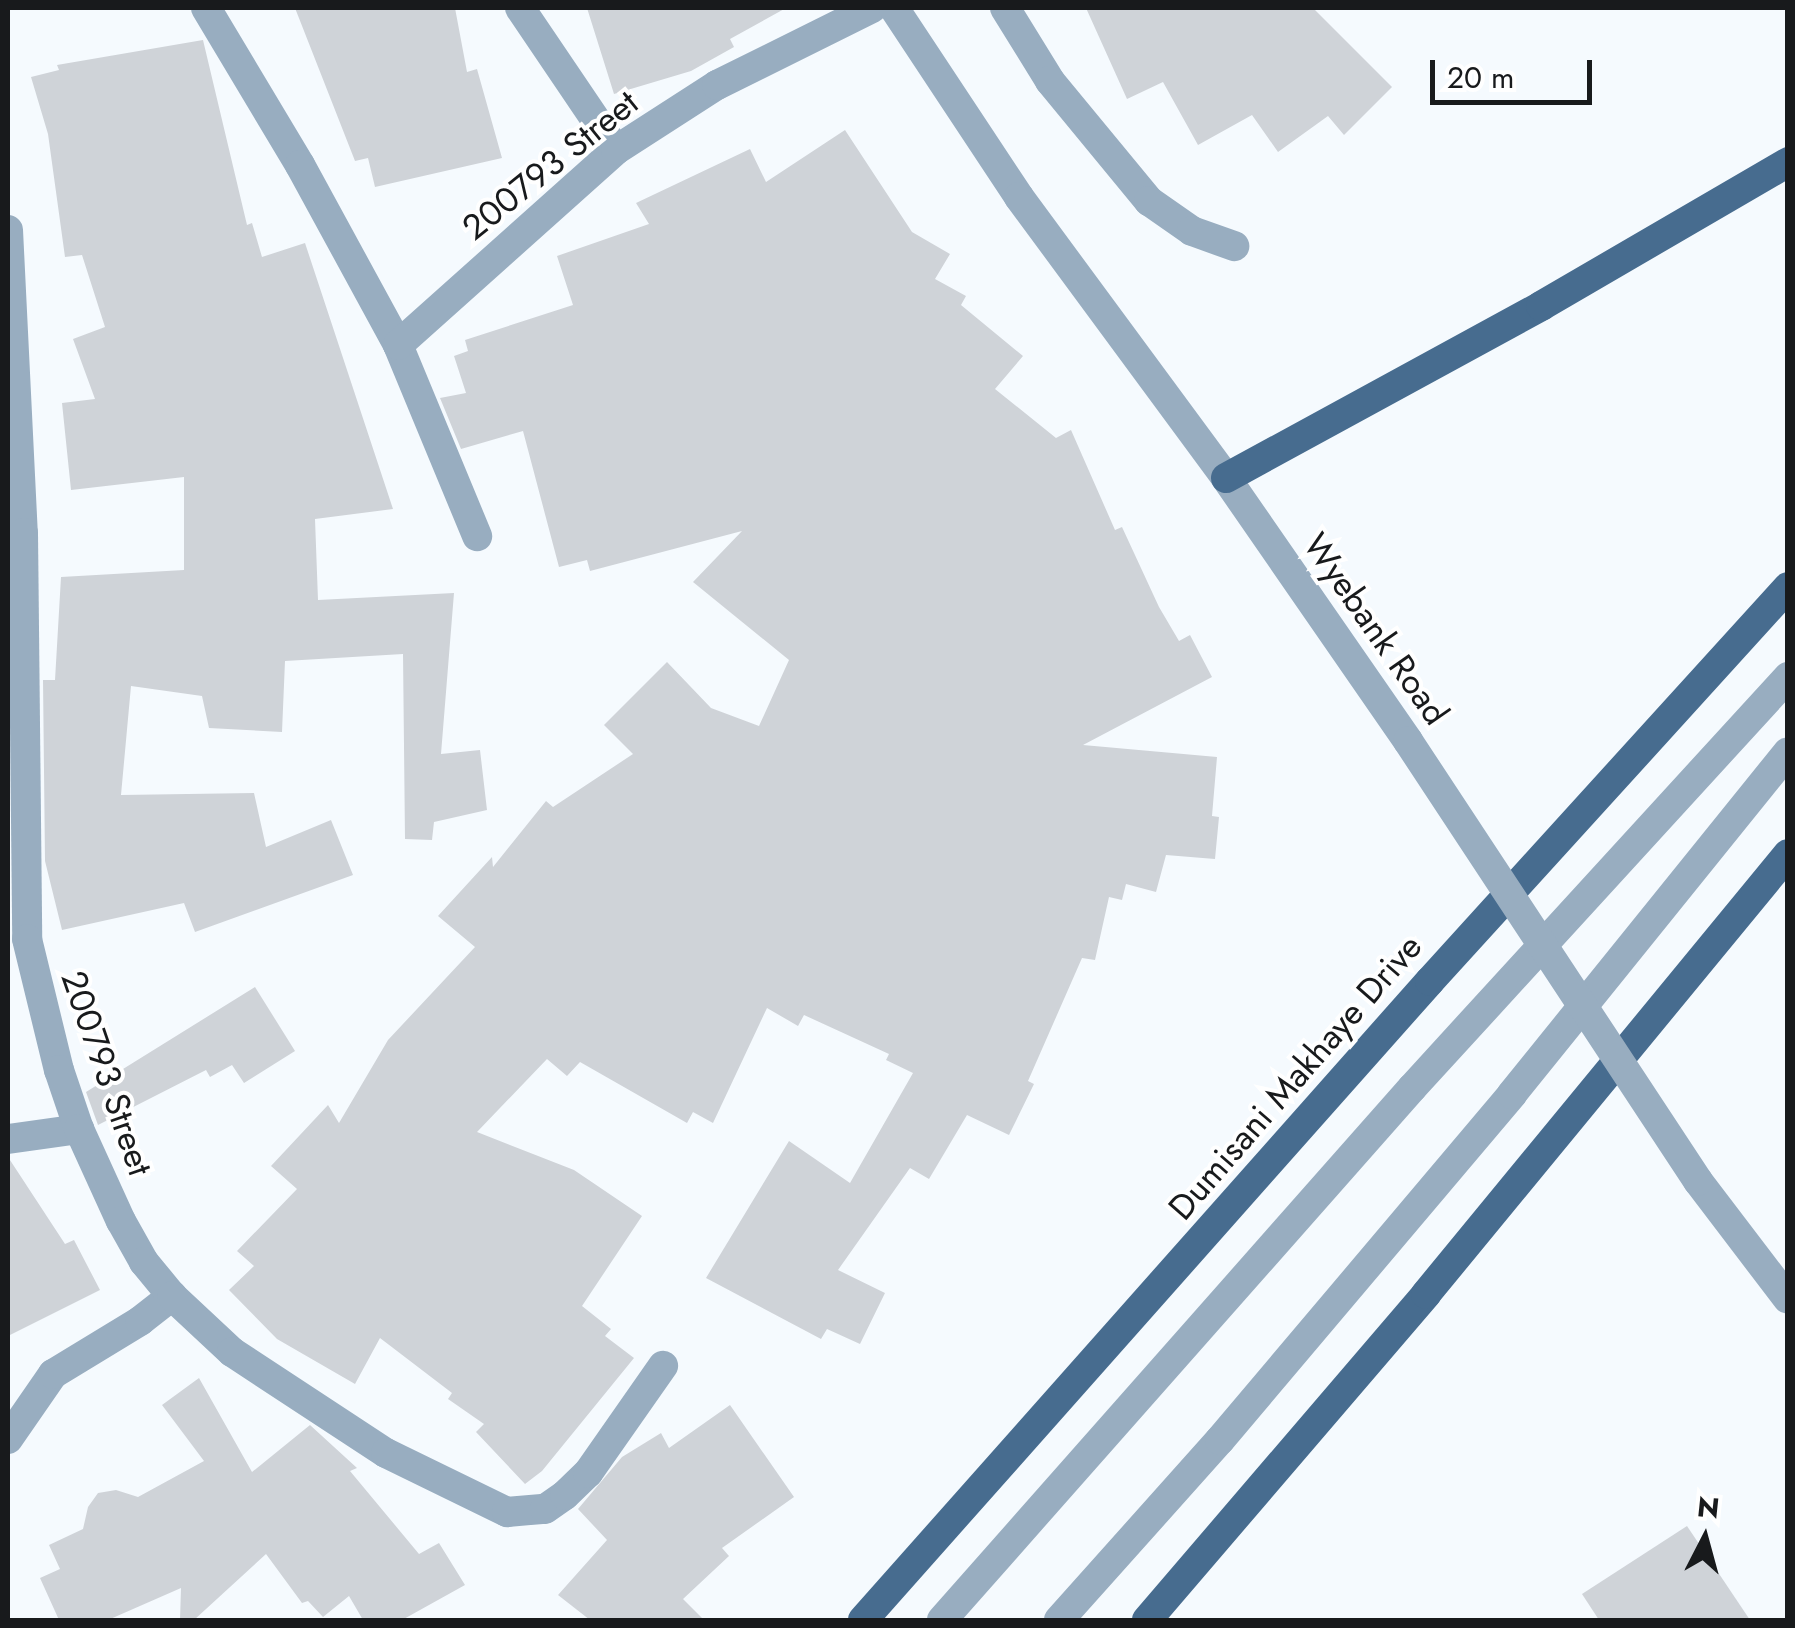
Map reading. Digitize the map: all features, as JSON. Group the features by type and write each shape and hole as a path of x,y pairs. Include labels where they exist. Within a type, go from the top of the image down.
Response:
{"main road":[{"path":"1226,478 1541,306 1788,162"},
{"name":"Dumisani Makhaye Drive","path":"863,1620 1430,980 1788,587"},
{"path":"1147,1620 1414,1308 1788,854"}],"street":[{"path":"206,8 300,164 398,345 477,536"},
{"path":"520,8 616,150"},
{"name":"200793 Street","path":"398,345 616,150 717,85 872,8"},
{"name":"Wyebank Road","path":"894,8 1019,198 1226,478 1408,741 1698,1180 1788,1299"},
{"path":"1005,8 1050,81 1149,201 1192,231 1234,246"},
{"name":"200793 Street","path":"8,230 22,514 17,937 79,1128 121,1221 172,1296 232,1352 386,1453 507,1512 545,1510 588,1473 663,1366"},
{"path":"942,1620 1412,1088 1788,677"},
{"path":"1058,1620 1220,1440 1500,1109 1788,752"},
{"path":"8,1139 79,1128"},
{"path":"8,1439 53,1374 140,1322 172,1296"}],"building":[{"path":"295,8 455,8 467,72 477,69 502,158 375,187 368,158 355,161"},
{"path":"587,8 786,8 730,39 734,47 691,71 614,94"},
{"path":"1086,8 1313,8 1392,87 1344,135 1328,116 1278,152 1252,115 1198,145 1163,82 1127,99"},
{"path":"203,40 247,225 252,223 262,257 305,243 393,509 315,519 318,600 454,593 441,754 480,750 487,810 434,822 432,840 405,839 403,654 285,661 282,732 209,728 202,696 131,686 121,795 254,793 266,847 331,820 353,875 195,932 184,903 62,930 45,861 43,680 55,680 61,577 184,570 184,477 71,490 62,403 95,399 73,339 105,327 82,255 65,257 48,134 31,77 59,70 57,65"},
{"path":"845,130 912,232 950,254 935,279 966,296 961,305 1023,356 995,389 1056,438 1071,430 1115,530 1122,527 1179,641 1190,635 1212,677 1083,745 1217,757 1212,816 1219,817 1215,859 1166,855 1156,892 1126,884 1122,900 1109,897 1095,960 1082,958 1028,1081 1034,1084 1009,1135 967,1115 929,1179 910,1168 838,1270 885,1293 860,1344 827,1329 821,1339 706,1278 789,1141 850,1183 913,1073 886,1060 889,1054 804,1015 798,1026 767,1008 713,1123 693,1112 687,1123 580,1062 567,1076 547,1059 477,1132 574,1170 642,1216 582,1306 611,1329 605,1336 634,1358 542,1471 525,1484 476,1432 484,1424 448,1399 452,1393 380,1338 355,1384 277,1339 229,1290 254,1266 237,1251 297,1189 271,1166 328,1105 339,1123 388,1040 475,947 438,916 492,857 493,867 546,801 553,807 633,754 604,725 667,662 711,708 759,726 789,660 693,582 742,531 590,571 587,560 559,567 523,431 461,449 440,398 466,393 454,356 468,351 465,340 573,305 557,256 649,224 636,203 750,149 766,182"},
{"path":"255,987 295,1051 244,1083 232,1065 210,1077 206,1070 98,1125 86,1092"},
{"path":"8,1157 65,1244 74,1240 100,1290 8,1336"},
{"path":"199,1378 252,1472 310,1425 357,1468 350,1471 419,1554 439,1543 465,1585 402,1620 363,1620 349,1596 323,1617 308,1601 302,1603 266,1554 194,1620 180,1620 181,1588 108,1620 59,1620 40,1578 60,1569 49,1545 83,1529 88,1507 98,1493 116,1490 138,1497 204,1461 162,1405"},
{"path":"730,1405 794,1497 722,1548 729,1556 683,1599 704,1620 590,1620 558,1595 607,1540 578,1509 622,1457 661,1433 669,1448"},
{"path":"1687,1526 1750,1620 1599,1620 1582,1594"}]}
